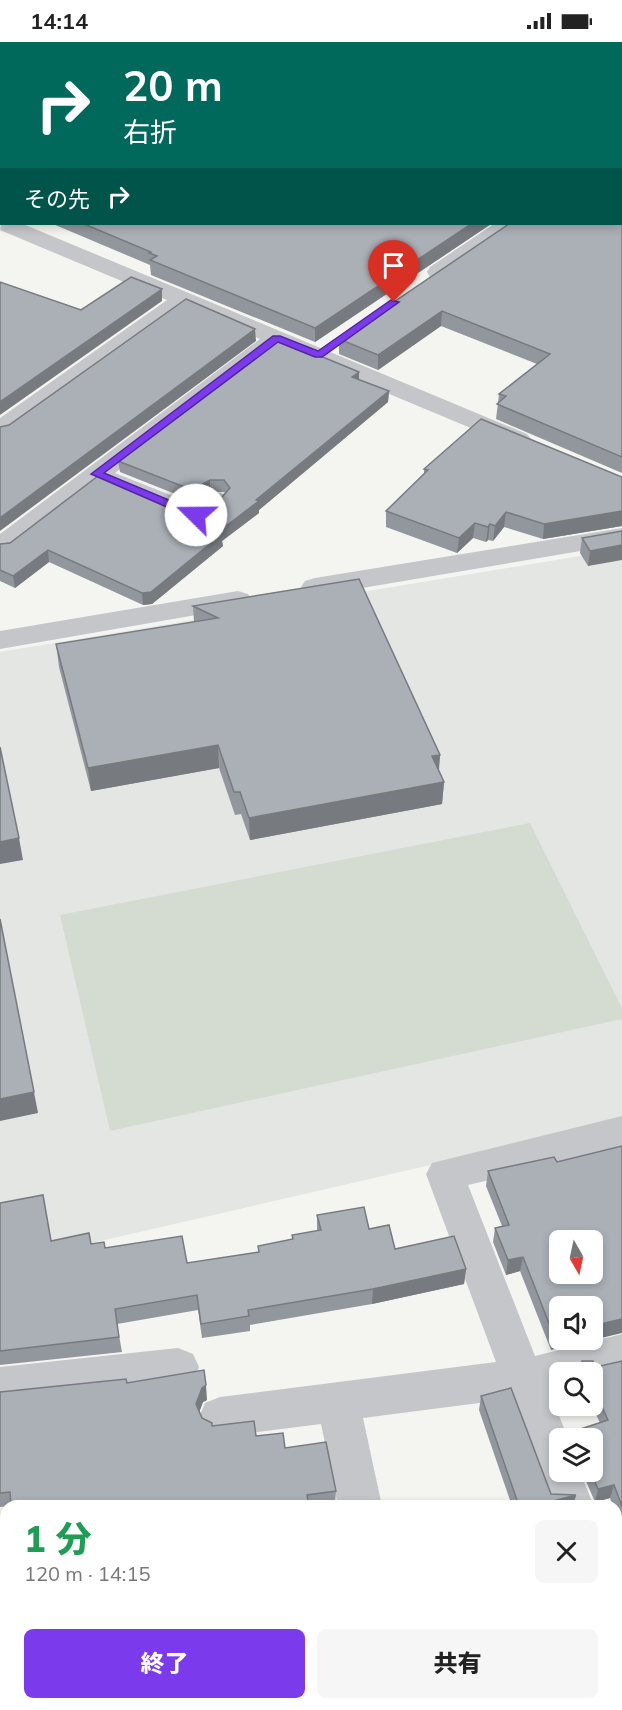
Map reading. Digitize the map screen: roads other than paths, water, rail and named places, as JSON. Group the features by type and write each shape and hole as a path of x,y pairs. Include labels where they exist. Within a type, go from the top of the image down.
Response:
{"street":[{"path":"9,225 277,338 328,348 535,446"},
{"path":"423,282 507,225"},
{"path":"0,430 183,300"},
{"path":"0,547 277,338"},
{"path":"96,474 196,515 215,500"},
{"path":"293,591 622,536"},
{"path":"0,640 258,597"},
{"path":"570,1500 445,1174 622,1132"},
{"path":"220,1417 524,1378 622,1353"},
{"path":"0,1386 178,1367"},
{"path":"338,1402 359,1500"}]}
